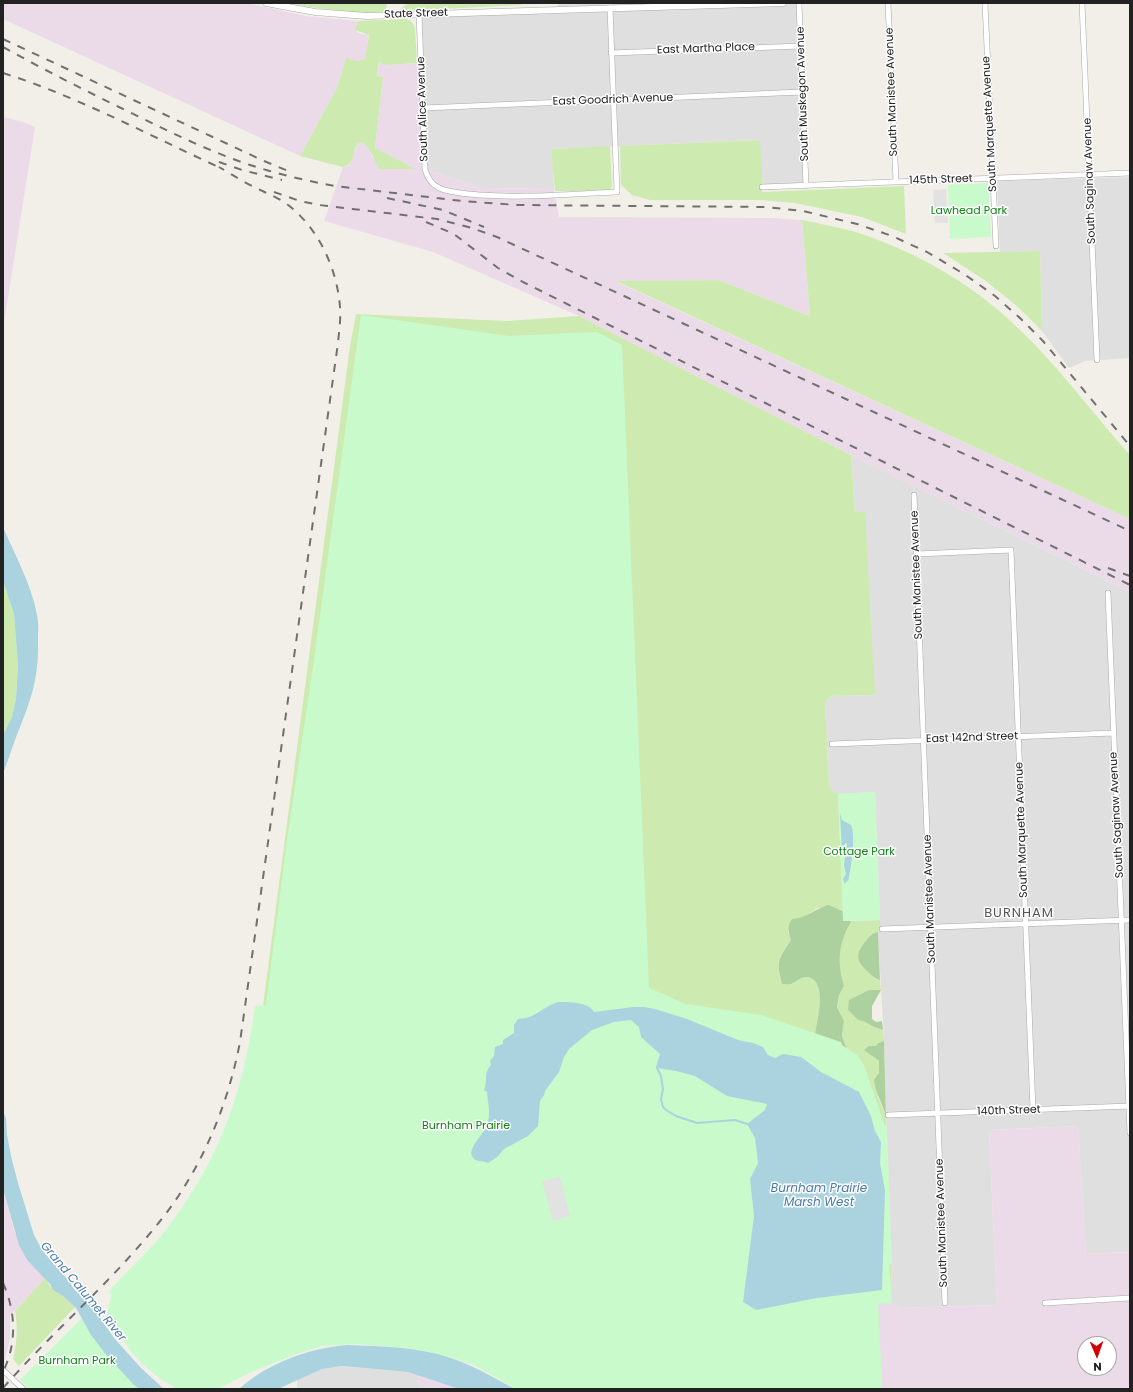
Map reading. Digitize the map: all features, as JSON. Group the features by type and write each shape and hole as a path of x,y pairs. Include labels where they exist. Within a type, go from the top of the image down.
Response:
{"street":[{"name":"State Street","path":"266,3 300,10 342,15 367,16 607,6 783,3"},
{"name":"South Muskegon Avenue","path":"799,3 806,186"},
{"name":"South Manistee Avenue","path":"888,3 896,182"},
{"name":"South Marquette Avenue","path":"985,3 996,246"},
{"name":"South Saginaw Avenue","path":"1082,3 1097,360"},
{"path":"607,6 613,100"},
{"name":"South Alice Avenue","path":"419,14 425,169 427,176 440,188 451,192 480,195 617,192 613,100"},
{"name":"East Martha Place","path":"611,53 801,46"},
{"name":"East Goodrich Avenue","path":"423,108 802,92"},
{"name":"145th Street","path":"762,187 1130,173"},
{"name":"South Manistee Avenue","path":"914,495 945,1303"},
{"name":"South Marquette Avenue","path":"916,554 1011,550 1033,1110"},
{"name":"South Saginaw Avenue","path":"1108,592 1130,1133"},
{"name":"East 142nd Street","path":"832,744 1113,733"},
{"path":"882,929 1130,920"},
{"name":"140th Street","path":"888,1116 1129,1106"},
{"path":"1045,1303 1130,1298"},
{"path":"3,1370 23,1389"}],"shaded area":[{"path":"3,3 247,3 306,16 358,21 356,30 358,33 369,35 365,59 357,61 346,59 337,88 300,156 3,19"},
{"path":"558,3 799,3 806,185 763,187 759,140 552,149 554,189 483,188 425,169 419,14 558,9"},
{"path":"380,61 387,65 421,63 425,169 483,188 554,189 559,217 772,218 802,220 810,316 718,280 617,282 1130,519 1130,592 851,455 579,316 433,252 324,221 343,167 348,166 351,163 358,143 363,143 369,147 372,157 415,168 375,149 383,77 377,77"},
{"path":"3,117 35,127 3,329"},
{"path":"1130,177 1130,358 1085,361 1069,368 1042,331 1040,251 1000,252 997,181"},
{"path":"946,189 948,223 935,223 933,190"},
{"path":"851,455 1130,592 1130,1252 1086,1254 1078,1126 989,1130 997,1305 900,1308 892,1303 884,1041 878,932 880,929 880,920 875,792 838,794 831,790 829,784 825,703 827,699 832,696 874,695 864,512 855,512"},
{"path":"1078,1126 1086,1254 1130,1252 1130,1389 882,1389 878,1304 892,1303 900,1308 997,1305 989,1130"},
{"path":"560,1177 570,1216 553,1221 542,1181"},
{"path":"3,1189 14,1230 27,1260 45,1278 10,1316 10,1339 3,1368"},
{"path":"342,1366 408,1372 418,1375 419,1389 297,1389 297,1380 322,1369"},
{"path":"418,1375 426,1378 459,1389 419,1389"}],"green space":[{"path":"284,3 387,3 385,15 324,9"},
{"path":"408,3 521,3 522,5 398,11"},
{"path":"405,19 412,22 415,28 417,63 387,65 379,62 377,77 383,77 375,148 416,169 379,169 370,151 363,143 358,143 352,161 347,166 343,167 300,156 337,88 346,58 357,61 365,59 369,35 355,30 358,21"},
{"path":"760,140 762,192 904,186 906,234 862,217 795,203 760,200 650,200 632,195 621,185 620,146"},
{"path":"610,146 612,187 608,191 555,191 551,149"},
{"name":"Lawhead Park","path":"988,183 991,237 950,239 948,185"},
{"path":"802,220 856,232 913,255 970,288 1004,315 1063,375 1130,455 1130,519 616,281 718,280 810,316"},
{"path":"1040,251 1042,331 1019,308 986,281 943,253"},
{"name":"Burnham Prairie","path":"356,314 507,321 579,316 851,455 855,512 865,512 875,695 832,696 827,699 825,703 829,784 831,790 838,794 843,911 841,909 817,908 806,916 792,919 788,932 791,940 779,960 779,970 782,984 792,984 801,978 806,977 814,980 820,993 815,1034 846,1047 842,1037 844,1021 837,1007 839,995 843,986 839,962 841,944 850,921 880,920 880,929 876,933 860,964 875,979 880,980 881,990 869,990 848,1010 858,1020 883,1030 884,1041 878,1043 874,1047 871,1056 879,1061 880,1069 878,1097 886,1115 892,1303 878,1304 882,1389 198,1207 255,1066 350,346"},
{"name":"Burnham Prairie","path":"361,315 509,336 597,332 622,345 649,988 686,1004 761,1015 841,1042 842,1045 857,1055 864,1065 885,1126 887,1126 892,1263 889,1264 892,1303 878,1304 882,1389 516,1389 474,1365 450,1357 416,1349 356,1344 322,1346 302,1352 251,1372 217,1389 177,1389 162,1380 147,1368 132,1353 108,1315 108,1308 111,1298 110,1290 147,1252 168,1227 202,1176 227,1122 236,1095 244,1066 255,1006 266,1005 287,840 311,681"},
{"path":"3,581 14,614 18,666 16,699 12,717 3,735"},
{"name":"Cottage Park","path":"875,792 880,920 843,921 838,794"},
{"path":"828,905 843,911 843,921 851,922 843,938 841,946 840,969 844,986 839,995 837,1007 844,1021 842,1036 846,1047 845,1063 815,1034 820,993 814,980 806,977 790,984 782,984 779,970 779,960 791,940 788,929 792,919 803,917"},
{"path":"878,932 880,980 874,977 863,967 858,957 862,946 872,934"},
{"path":"869,990 881,990 872,1006 872,1019 876,1022 882,1021 883,1030 858,1020 848,1010 849,1000"},
{"path":"884,1041 886,1115 876,1090 874,1080 879,1073 879,1061 864,1050 869,1046 876,1046 878,1043"},
{"path":"45,1278 53,1290 63,1296 75,1307 19,1366 13,1359 17,1335 15,1311"},
{"name":"Burnham Park","path":"82,1318 91,1335 107,1356 139,1389 29,1389 20,1380"}],"water":[{"path":"3,527 23,571 35,604 38,621 38,655 32,691 3,774 3,735 12,717 16,699 18,666 14,614 3,581"},
{"path":"840,813 842,820 851,825 853,837 848,882 847,880 845,884 843,879 846,874 844,865 847,844 846,843 843,846 842,852"},
{"name":"Burnham Prairie Marsh West","path":"558,1002 583,1004 588,1006 594,1012 633,1007 655,1009 687,1019 738,1040 763,1047 768,1055 775,1058 783,1054 801,1057 821,1072 859,1092 871,1116 875,1131 881,1142 880,1163 885,1191 882,1290 817,1298 756,1310 743,1302 754,1216 750,1179 758,1163 755,1138 747,1124 765,1110 767,1104 727,1096 695,1076 657,1068 660,1054 641,1037 639,1027 631,1020 614,1022 592,1030 569,1049 564,1057 559,1072 545,1091 540,1101 538,1126 528,1136 504,1149 497,1157 488,1163 475,1160 471,1153 476,1142 485,1129 488,1120 489,1111 487,1092 484,1090 486,1084 486,1074 491,1065 490,1061 494,1056 495,1047 503,1044 503,1040 514,1033 514,1025 518,1019 530,1017"},
{"path":"3,1111 6,1118 7,1135 18,1183 34,1235 42,1250 74,1289 90,1303 114,1338 141,1368 164,1389 139,1389 134,1385 107,1356 91,1335 76,1308 63,1296 53,1290 50,1284 27,1260 19,1245 3,1189"},
{"path":"347,1345 400,1348 438,1354 467,1364 515,1389 459,1389 408,1372 342,1366 322,1369 278,1389 239,1389 250,1380 276,1364 290,1358 318,1349"}],"waterway":[{"path":"660,1057 657,1068 661,1076 663,1089 661,1099 663,1107 666,1110 676,1116 697,1123 735,1120 747,1124"}],"railway":[{"path":"3,39 288,171"},
{"path":"3,47 90,93 200,146 250,165 314,182 335,186 462,201 517,205 766,207 803,211 857,224 892,236 927,252 964,274 995,296 1020,318 1043,341 1130,446"},
{"path":"3,73 59,93 87,105 223,169"},
{"path":"219,162 242,170 282,180"},
{"path":"3,1388 32,1356 123,1264 157,1225 175,1201 198,1164 216,1125 230,1084 240,1042 338,343 340,312 338,292 330,262 323,248 306,222 296,211 284,202 219,167"},
{"path":"274,192 300,201 319,205 437,219 472,228 497,237 1130,531"},
{"path":"387,198 443,210 484,227"},
{"path":"426,222 454,234 498,268 523,282 1130,585"},
{"path":"1108,568 1130,576"},
{"path":"3,1283 10,1305 13,1328 11,1350 3,1372"}],"district":[{"name":"BURNHAM","path":"1019,914"}],"water label":[{"name":"Grand Calumet River","path":"83,1292"}]}
